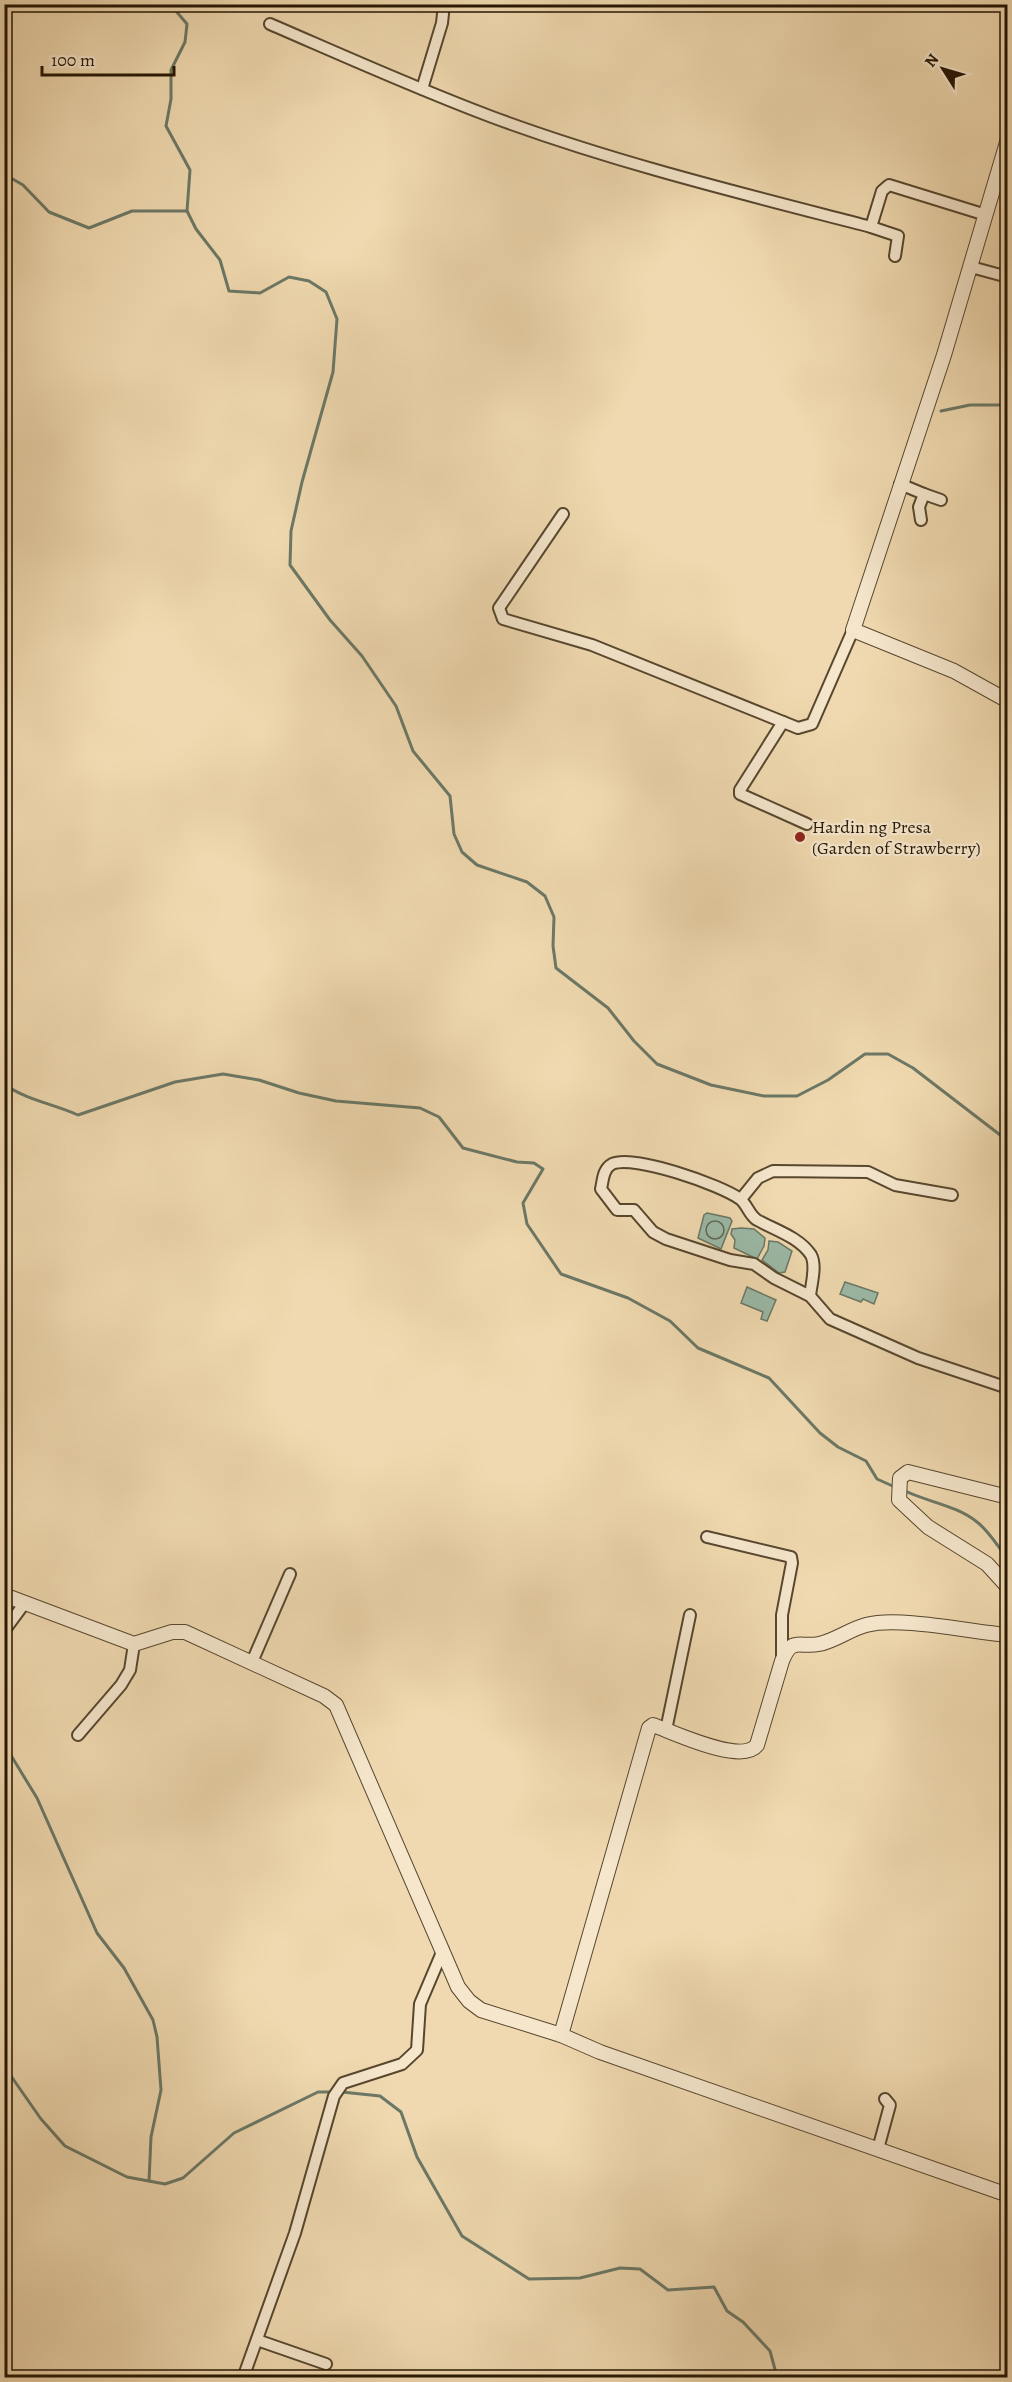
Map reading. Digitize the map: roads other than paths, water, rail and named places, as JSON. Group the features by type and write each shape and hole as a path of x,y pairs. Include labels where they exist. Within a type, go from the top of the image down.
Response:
{"street":[{"path":"422,89 442,23 444,4"},
{"path":"270,24 493,117 613,158 898,236 895,256"},
{"path":"563,514 500,608 503,619 592,645 798,728 812,724 853,630 971,267 1008,139"},
{"path":"871,227 882,191 889,185 986,215"},
{"path":"971,267 1008,277"},
{"path":"900,484 941,500"},
{"path":"921,520 919,507 924,494"},
{"path":"853,630 954,672 1008,701"},
{"path":"783,722 740,790 740,794 807,824"},
{"path":"810,1296 813,1271 811,1256 784,1232 754,1219 741,1199 670,1169 627,1163 612,1164 605,1171 601,1189 618,1210 634,1210 653,1232 666,1239 730,1260 754,1264 774,1278 810,1296 830,1319 918,1358 1008,1388"},
{"path":"741,1199 758,1178 773,1171 868,1172 895,1185 952,1195"},
{"path":"1008,1497 908,1472 900,1478 899,1500 928,1527 987,1564 1008,1587"},
{"path":"707,1536 791,1557 792,1563 782,1615 782,1661"},
{"path":"252,1662 290,1574"},
{"path":"4,1595 134,1644 172,1632 185,1632 324,1696 342,1714 458,1987 469,2001 481,2010 561,2035 600,2052 1008,2195"},
{"path":"4,1631 24,1604"},
{"path":"666,1730 690,1615"},
{"path":"561,2035 649,1728 653,1725 730,1752 753,1751 757,1745 782,1661 787,1649 794,1644 818,1645 874,1624 918,1624 1008,1635"},
{"path":"78,1735 121,1685 130,1670 134,1644"},
{"path":"243,2378 295,2233 334,2096 343,2083 402,2064 417,2050 420,2004 443,1950"},
{"path":"878,2148 890,2105 885,2099"},
{"path":"257,2340 326,2364"}],"water":[{"path":"707,1213 730,1218 732,1221 721,1249 698,1238 704,1215"},
{"path":"732,1229 754,1229 765,1238 764,1246 757,1259 734,1248 735,1240 731,1234"},
{"path":"769,1241 778,1242 792,1251 785,1272 779,1273 762,1260 768,1250"},
{"path":"845,1282 878,1293 874,1304 840,1294"},
{"path":"747,1287 776,1300 767,1321 761,1319 763,1312 741,1303"}],"waterway":[{"path":"170,4 187,24 185,42 171,70 171,99 166,126 190,170 187,211 196,229 220,260 229,291 260,293 289,277 309,281 326,292 337,319 333,372 302,482 291,531 290,565 330,620 362,656 396,706 413,751 450,796 454,834 462,852 477,865 527,882 545,896 554,917 553,946 556,968 608,1008 634,1041 657,1064 711,1085 764,1096 797,1096 828,1080 865,1054 888,1054 913,1068 1008,1141"},
{"path":"4,174 23,185 49,212 89,228 132,211 187,211"},
{"path":"941,411 970,405 1008,405"},
{"path":"4,1084 31,1098 78,1115 175,1082 223,1074 259,1080 299,1093 336,1101 420,1108 439,1117 463,1148 517,1162 534,1163 543,1169 523,1203 527,1224 561,1274 628,1298 670,1321 698,1348 769,1378 820,1433 838,1447 866,1461 877,1479 897,1488"},
{"path":"903,1490 969,1516 986,1530 1008,1559"},
{"path":"4,1744 37,1798 97,1933 124,1968 153,2020 157,2037 161,2090 151,2137 149,2181"},
{"path":"4,2066 41,2119 65,2146 127,2177 165,2184 183,2178 234,2133 318,2092 332,2092"},
{"path":"342,2092 380,2096 401,2112 417,2157 462,2236 529,2279 580,2278 620,2268 640,2269 668,2290 714,2287 727,2311 743,2322 770,2351 776,2373 784,2378"}],"place":[{"name":"Hardin ng Presa (Garden of Strawberry)","path":"800,837"}]}
